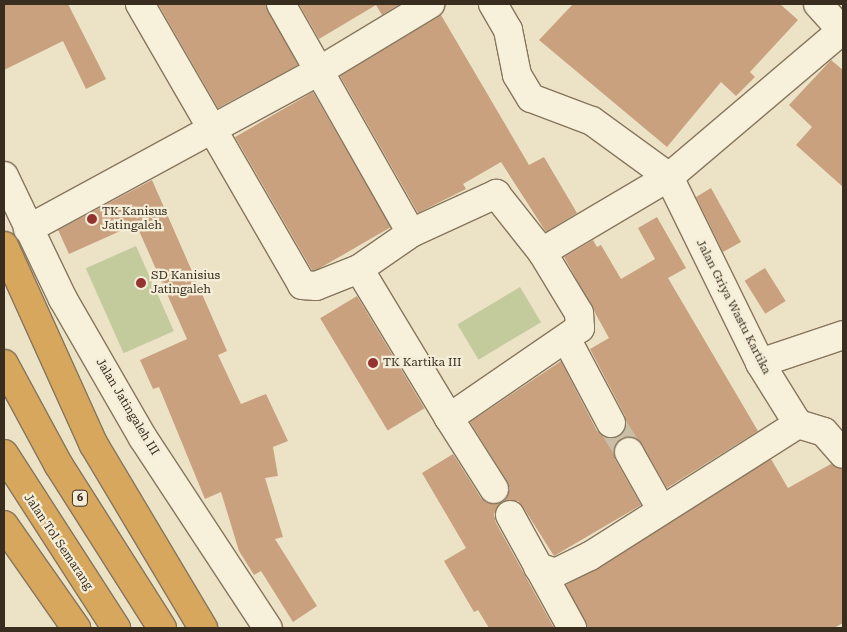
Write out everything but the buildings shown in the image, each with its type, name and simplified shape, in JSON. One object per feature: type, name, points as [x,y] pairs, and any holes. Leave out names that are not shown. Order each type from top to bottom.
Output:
[{"type":"highway","points":[[4,246],[94,445],[203,628]]},
{"type":"highway","name":"6","points":[[4,364],[58,464],[162,628]]},
{"type":"highway","name":"Jalan Tol Semarang","points":[[4,454],[116,628]]},
{"type":"highway","points":[[4,526],[76,628]]},
{"type":"street","points":[[140,4],[214,128],[302,285],[316,286],[359,269],[411,233],[496,194],[542,252],[579,313],[580,328],[567,340],[449,418]]},
{"type":"street","points":[[281,4],[411,233]]},
{"type":"street","points":[[28,229],[319,71],[430,4]]},
{"type":"street","name":"Jalan Griya Wastu Kartika","points":[[492,4],[508,30],[517,75],[530,98],[592,121],[669,177],[760,363],[798,424]]},
{"type":"street","points":[[542,252],[669,177],[842,32],[818,4]]},
{"type":"street","name":"Jalan Jatingaleh III","points":[[4,176],[28,229],[143,438],[268,628]]},
{"type":"street","points":[[359,269],[494,489]]},
{"type":"street","points":[[760,363],[843,335]]},
{"type":"street","points":[[567,340],[611,423]]},
{"type":"street","points":[[538,567],[561,572],[798,424],[824,432],[843,454]]},
{"type":"street","points":[[629,452],[662,509]]},
{"type":"street","points":[[510,514],[572,628]]},
{"type":"green space","points":[[136,246],[174,331],[124,353],[86,268]]},
{"type":"green space","points":[[520,287],[541,322],[479,360],[457,325]]},
{"type":"tunnel","points":[[611,423],[629,452]]},
{"type":"place","name":"TK Kanisus Jatingaleh","points":[[92,219]]},
{"type":"place","name":"SD Kanisius Jatingaleh","points":[[141,283]]},
{"type":"place","name":"TK Kartika III","points":[[373,363]]}]
